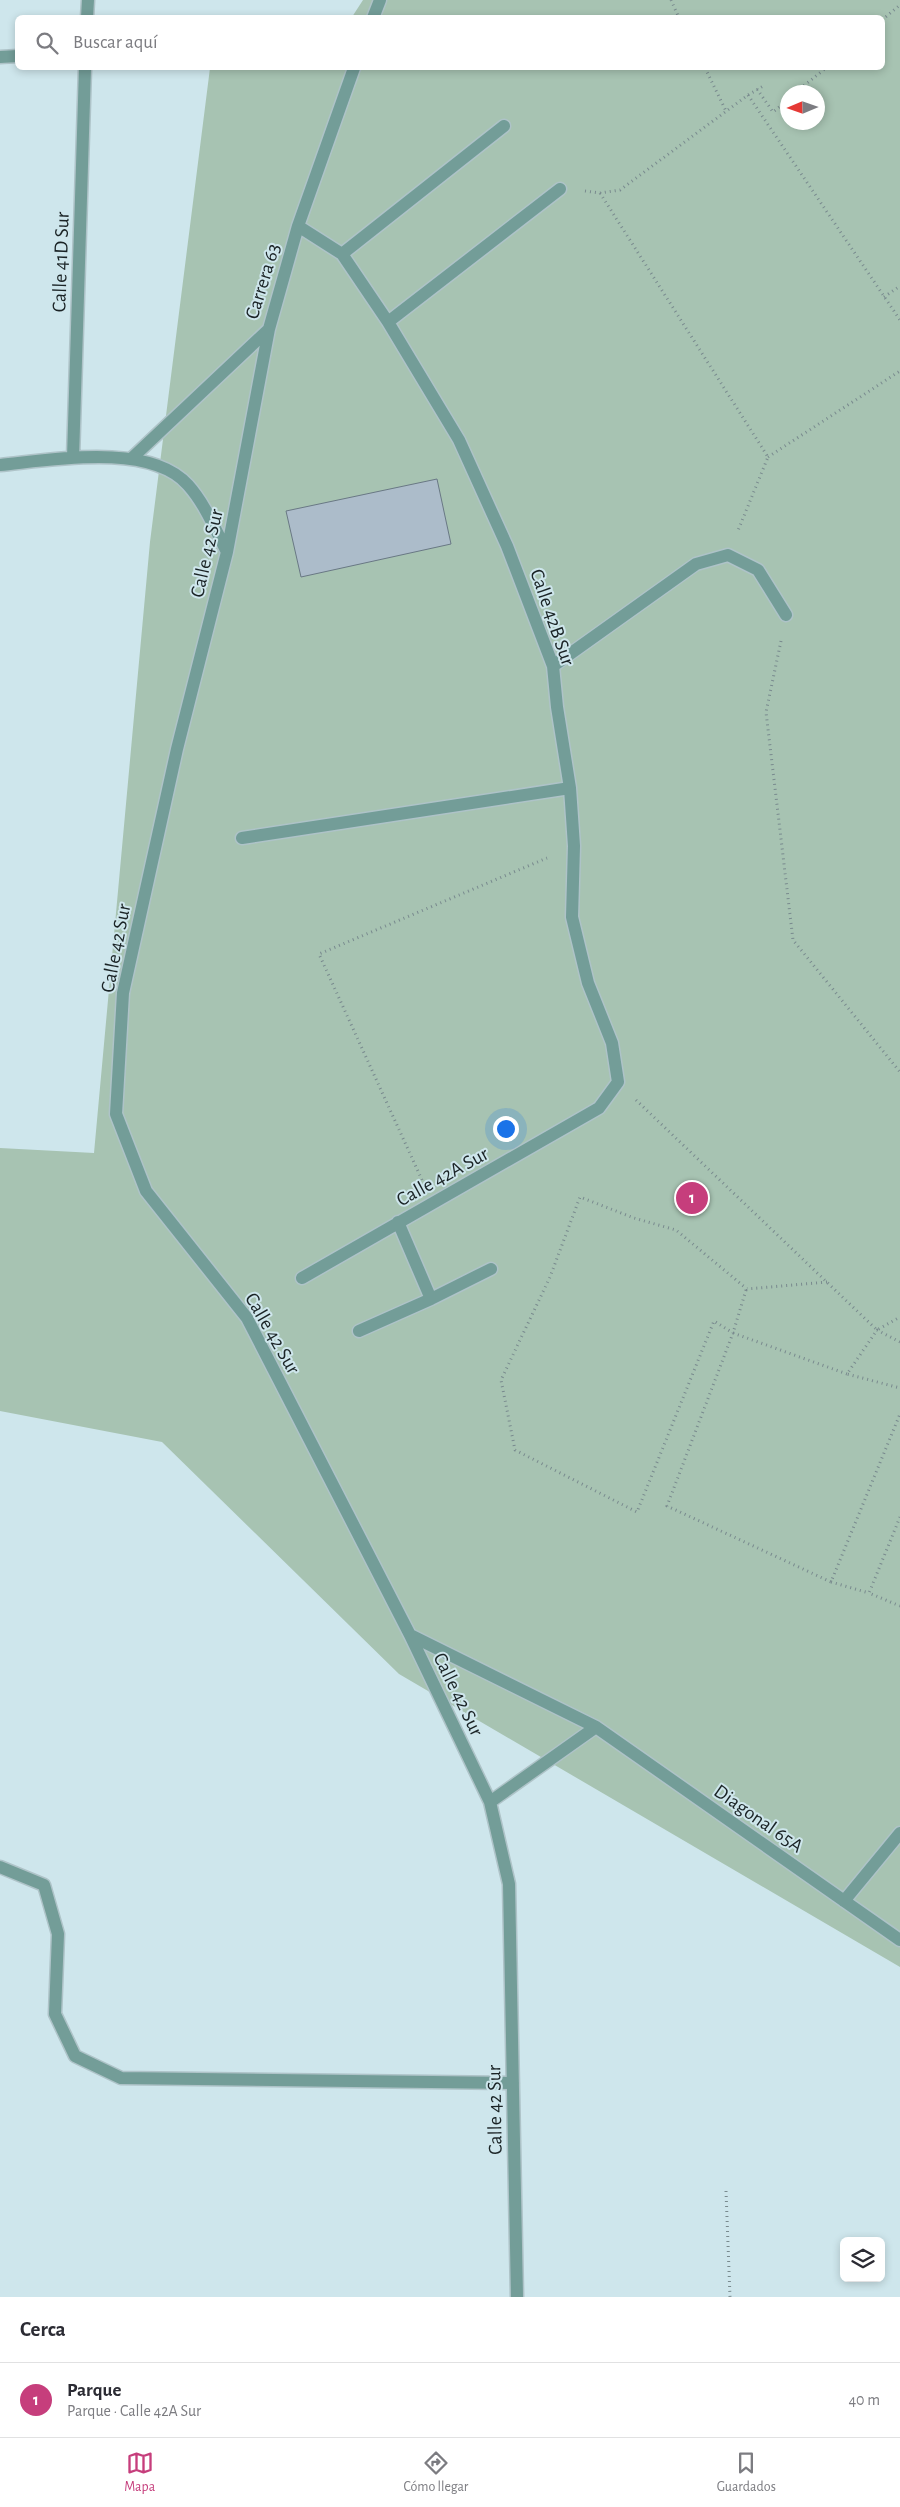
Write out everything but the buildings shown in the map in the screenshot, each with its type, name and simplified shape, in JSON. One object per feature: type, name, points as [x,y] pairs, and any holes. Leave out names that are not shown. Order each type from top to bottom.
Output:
[{"type":"street","points":[[87,15],[88,0]]},
{"type":"street","points":[[374,15],[380,0]]},
{"type":"street","points":[[0,56],[15,56]]},
{"type":"street","name":"Calle 41D Sur","points":[[72,458],[85,70]]},
{"type":"street","name":"Carrera 63","points":[[132,458],[269,329],[298,226],[353,70]]},
{"type":"street","points":[[342,254],[504,126]]},
{"type":"street","points":[[388,322],[560,189]]},
{"type":"street","name":"Calle 42B Sur","points":[[298,226],[342,254],[388,322],[459,440],[507,546],[553,666],[557,707],[570,788],[574,846],[572,917],[588,982],[612,1043],[618,1082]]},
{"type":"street","name":"Calle 42 Sur","points":[[269,329],[227,552],[177,749],[123,993],[116,1114],[146,1191],[248,1318],[410,1635],[490,1802],[509,1884],[517,2297]]},
{"type":"street","points":[[0,465],[72,458],[132,458],[162,467],[188,484],[208,514],[227,552]]},
{"type":"street","points":[[553,666],[696,564],[728,555],[758,570],[786,615]]},
{"type":"street","points":[[242,838],[570,788]]},
{"type":"street","name":"Calle 42A Sur","points":[[302,1278],[599,1108],[618,1082]]},
{"type":"street","points":[[398,1222],[431,1299]]},
{"type":"street","points":[[359,1331],[431,1299],[491,1269]]},
{"type":"street","name":"Diagonal 65A","points":[[410,1635],[596,1727],[900,1940]]},
{"type":"street","points":[[490,1802],[596,1727]]},
{"type":"street","points":[[844,1901],[900,1833]]},
{"type":"street","points":[[0,1867],[44,1885],[58,1934],[55,2014],[75,2056],[121,2078],[513,2083]]},
{"type":"path","points":[[670,0],[678,15]]},
{"type":"path","points":[[885,18],[900,5]]},
{"type":"path","points":[[705,70],[726,111]]},
{"type":"path","points":[[805,85],[824,70]]},
{"type":"path","points":[[560,189],[600,193],[620,190],[748,95],[765,85]]},
{"type":"path","points":[[757,89],[773,112],[780,106]]},
{"type":"path","points":[[748,95],[900,320]]},
{"type":"path","points":[[600,193],[768,457]]},
{"type":"path","points":[[884,296],[900,286]]},
{"type":"path","points":[[728,555],[768,457],[900,371]]},
{"type":"path","points":[[786,615],[766,712],[794,940],[900,1072]]},
{"type":"path","points":[[433,1203],[319,954],[574,846]]},
{"type":"path","points":[[618,1082],[876,1330],[900,1342]]},
{"type":"path","points":[[827,1282],[746,1290],[676,1230],[634,1218],[580,1197],[550,1277],[501,1380],[515,1450],[637,1512],[714,1321],[733,1333],[847,1374],[900,1388]]},
{"type":"path","points":[[746,1290],[733,1333],[667,1506],[831,1582],[870,1593],[900,1606]]},
{"type":"path","points":[[847,1374],[876,1330],[900,1317]]},
{"type":"path","points":[[831,1582],[900,1414]]},
{"type":"path","points":[[870,1593],[900,1517]]},
{"type":"path","points":[[726,2191],[730,2297]]},
{"type":"green space","points":[[363,0],[900,0],[900,1967],[399,1674],[162,1442],[0,1411],[0,1148],[94,1153],[150,542],[210,70],[885,70],[885,15],[353,15]]},
{"type":"place","name":"Parque","points":[[692,1198]]}]
